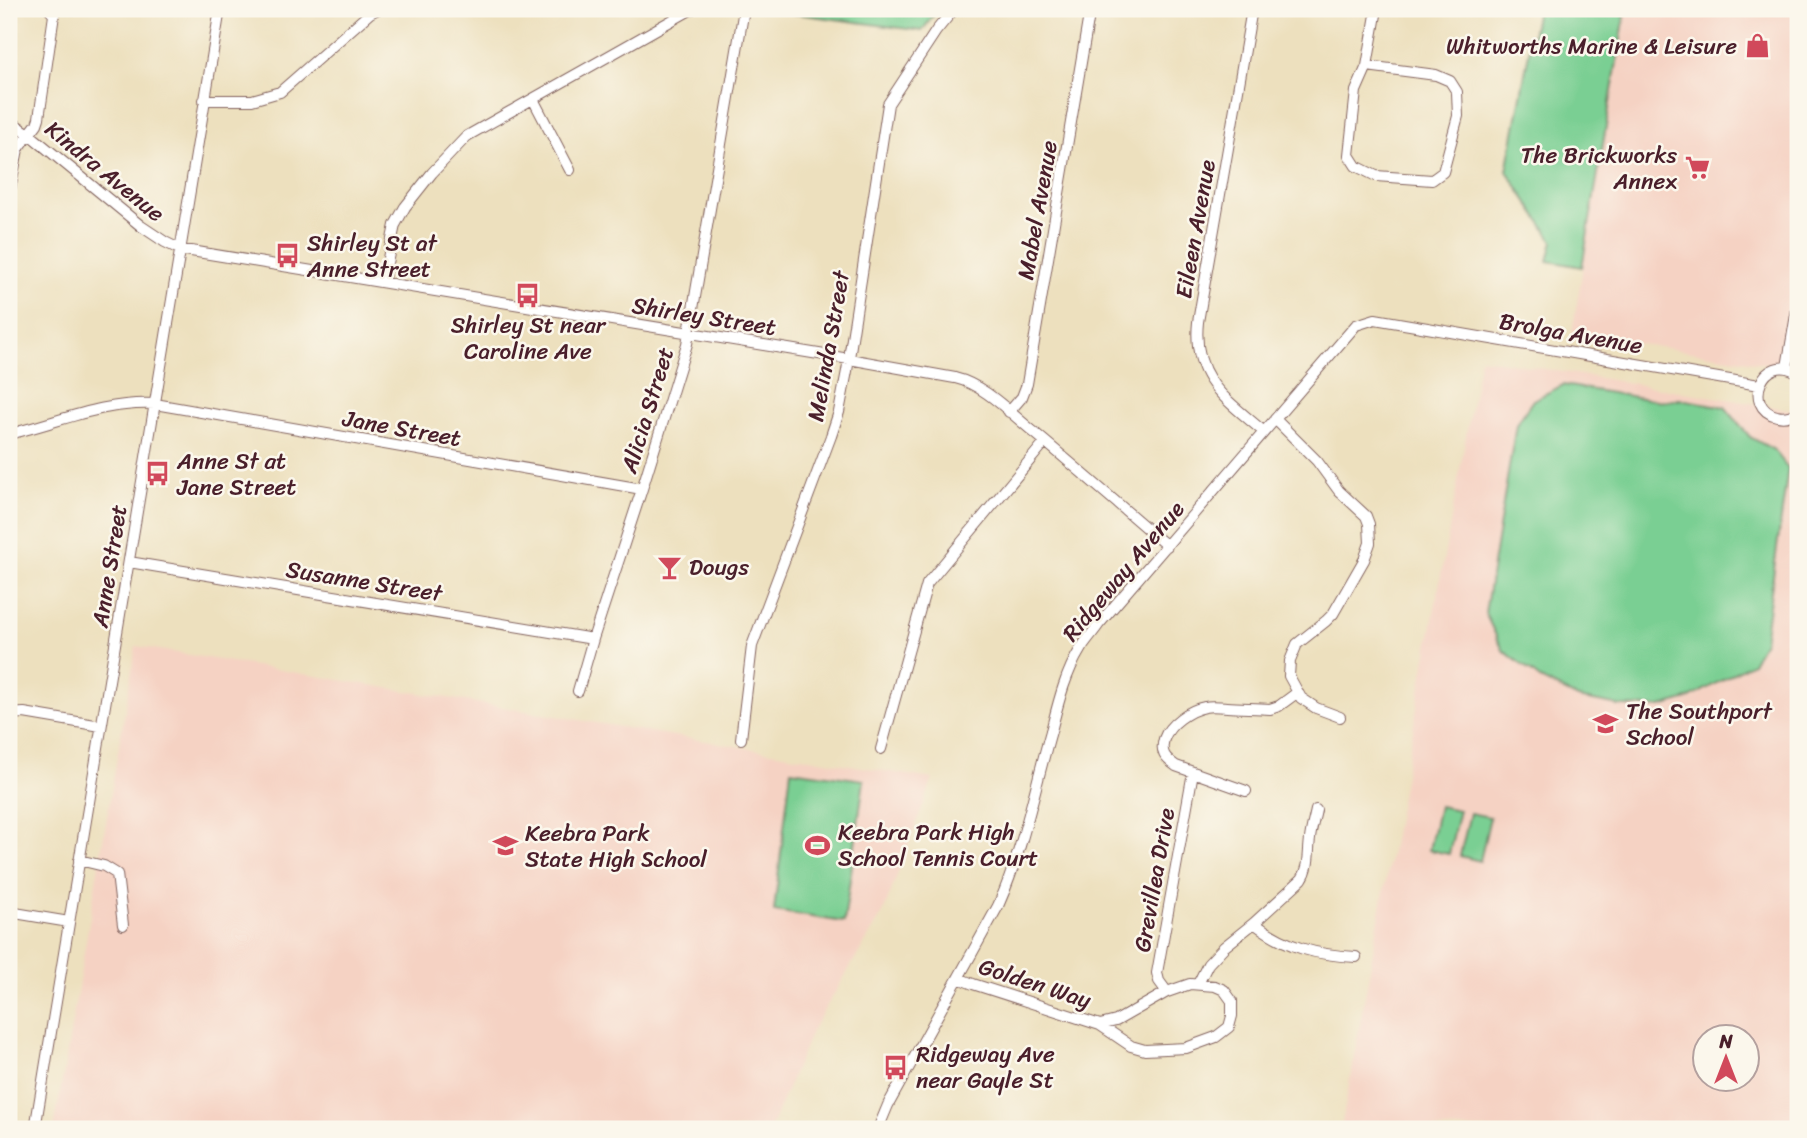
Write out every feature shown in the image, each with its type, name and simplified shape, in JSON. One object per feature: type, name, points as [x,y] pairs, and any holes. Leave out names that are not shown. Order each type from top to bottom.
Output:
[{"type":"street","points":[[9,194],[15,156],[39,118],[54,15],[49,9]]},
{"type":"street","name":"Anne Street","points":[[35,1129],[220,9]]},
{"type":"street","points":[[204,100],[252,100],[280,92],[370,13],[378,9]]},
{"type":"street","points":[[383,282],[395,225],[405,207],[467,136],[692,9]]},
{"type":"street","name":"Alicia Street","points":[[578,691],[683,360],[744,9]]},
{"type":"street","name":"Melinda Street","points":[[741,739],[752,646],[839,412],[888,104],[936,31],[954,9]]},
{"type":"street","name":"Mabel Avenue","points":[[1009,412],[1022,397],[1027,384],[1090,9]]},
{"type":"street","name":"Eileen Avenue","points":[[1252,9],[1197,334],[1200,360],[1210,382],[1264,432]]},
{"type":"street","points":[[1367,66],[1436,75],[1450,81],[1457,92],[1458,116],[1443,172],[1432,180],[1376,177],[1356,166],[1349,155],[1356,91],[1367,66],[1377,9]]},
{"type":"street","points":[[533,99],[570,170]]},
{"type":"street","name":"Kindra Avenue","points":[[9,120],[141,226],[165,243],[179,248]]},
{"type":"street","name":"Shirley Street","points":[[179,248],[963,380],[977,386],[1009,412],[1167,546]]},
{"type":"street","points":[[1787,368],[1798,303]]},
{"type":"street","name":"Ridgeway Avenue","points":[[878,1129],[888,1105],[998,906],[1012,875],[1067,676],[1080,650],[1099,624],[1356,325],[1375,319]]},
{"type":"street","name":"Brolga Avenue","points":[[1375,319],[1759,385]]},
{"type":"street","points":[[1798,373],[1787,368],[1772,370],[1759,385],[1759,400],[1767,412],[1780,417],[1798,412]]},
{"type":"street","name":"Jane Street","points":[[9,434],[99,409],[141,403],[155,404],[642,489]]},
{"type":"street","points":[[1275,419],[1317,461],[1339,491],[1366,516],[1369,524],[1370,543],[1364,560],[1333,614],[1297,644],[1290,662],[1289,676],[1301,698],[1316,708],[1340,717]]},
{"type":"street","points":[[881,749],[927,584],[1045,442]]},
{"type":"street","name":"Susanne Street","points":[[129,562],[593,639]]},
{"type":"street","points":[[1246,791],[1176,766],[1164,756],[1166,733],[1179,720],[1206,706],[1270,709],[1279,706],[1298,692]]},
{"type":"street","points":[[9,713],[101,726]]},
{"type":"street","name":"Grevillea Drive","points":[[1167,992],[1157,973],[1193,772]]},
{"type":"street","points":[[1198,984],[1208,964],[1224,947],[1306,874],[1316,810]]},
{"type":"street","points":[[79,860],[104,866],[117,874],[123,925]]},
{"type":"street","points":[[9,912],[69,922]]},
{"type":"street","points":[[1254,923],[1270,935],[1297,948],[1356,957]]},
{"type":"street","name":"Golden Way","points":[[958,978],[1100,1025],[1131,1046],[1145,1050],[1186,1048],[1216,1037],[1229,1027],[1232,1001],[1224,990],[1215,985],[1191,984],[1167,992],[1116,1021],[1100,1025]]},
{"type":"shaded area","points":[[1626,9],[1798,9],[1798,369],[1572,333]]},
{"type":"shaded area","name":"The Southport School","points":[[1480,358],[1798,411],[1798,1129],[1341,1129]]},
{"type":"shaded area","name":"Keebra Park State High School","points":[[136,646],[933,779],[883,913],[811,1032],[770,1129],[54,1129]]},
{"type":"green space","points":[[761,9],[938,9],[922,31]]},
{"type":"green space","points":[[1537,9],[1626,9],[1582,267],[1548,261],[1553,241],[1507,171]]},
{"type":"green space","points":[[1563,385],[1660,401],[1680,399],[1725,407],[1750,437],[1774,450],[1788,468],[1764,642],[1752,663],[1688,699],[1661,707],[1619,706],[1578,698],[1540,679],[1503,650],[1485,613],[1516,425],[1533,400]]},
{"type":"green space","name":"Keebra Park High School Tennis Court","points":[[791,770],[864,780],[844,922],[774,911]]},
{"type":"green space","points":[[1439,806],[1459,810],[1449,854],[1429,850]]},
{"type":"green space","points":[[1470,813],[1490,817],[1480,861],[1460,856]]},
{"type":"place","name":"Whitworths Marine & Leisure","points":[[1757,46]]},
{"type":"place","name":"The Brickworks Annex","points":[[1697,168]]},
{"type":"place","name":"Shirley St at Anne Street","points":[[287,256]]},
{"type":"place","name":"Shirley St near Caroline Ave","points":[[528,295]]},
{"type":"place","name":"Anne St at Jane Street","points":[[157,474]]},
{"type":"place","name":"Dougs","points":[[669,567]]},
{"type":"place","name":"The Southport School","points":[[1606,724]]},
{"type":"place","name":"Keebra Park High School Tennis Court","points":[[818,845]]},
{"type":"place","name":"Keebra Park State High School","points":[[505,846]]},
{"type":"place","name":"Ridgeway Ave near Gayle St","points":[[896,1067]]}]
